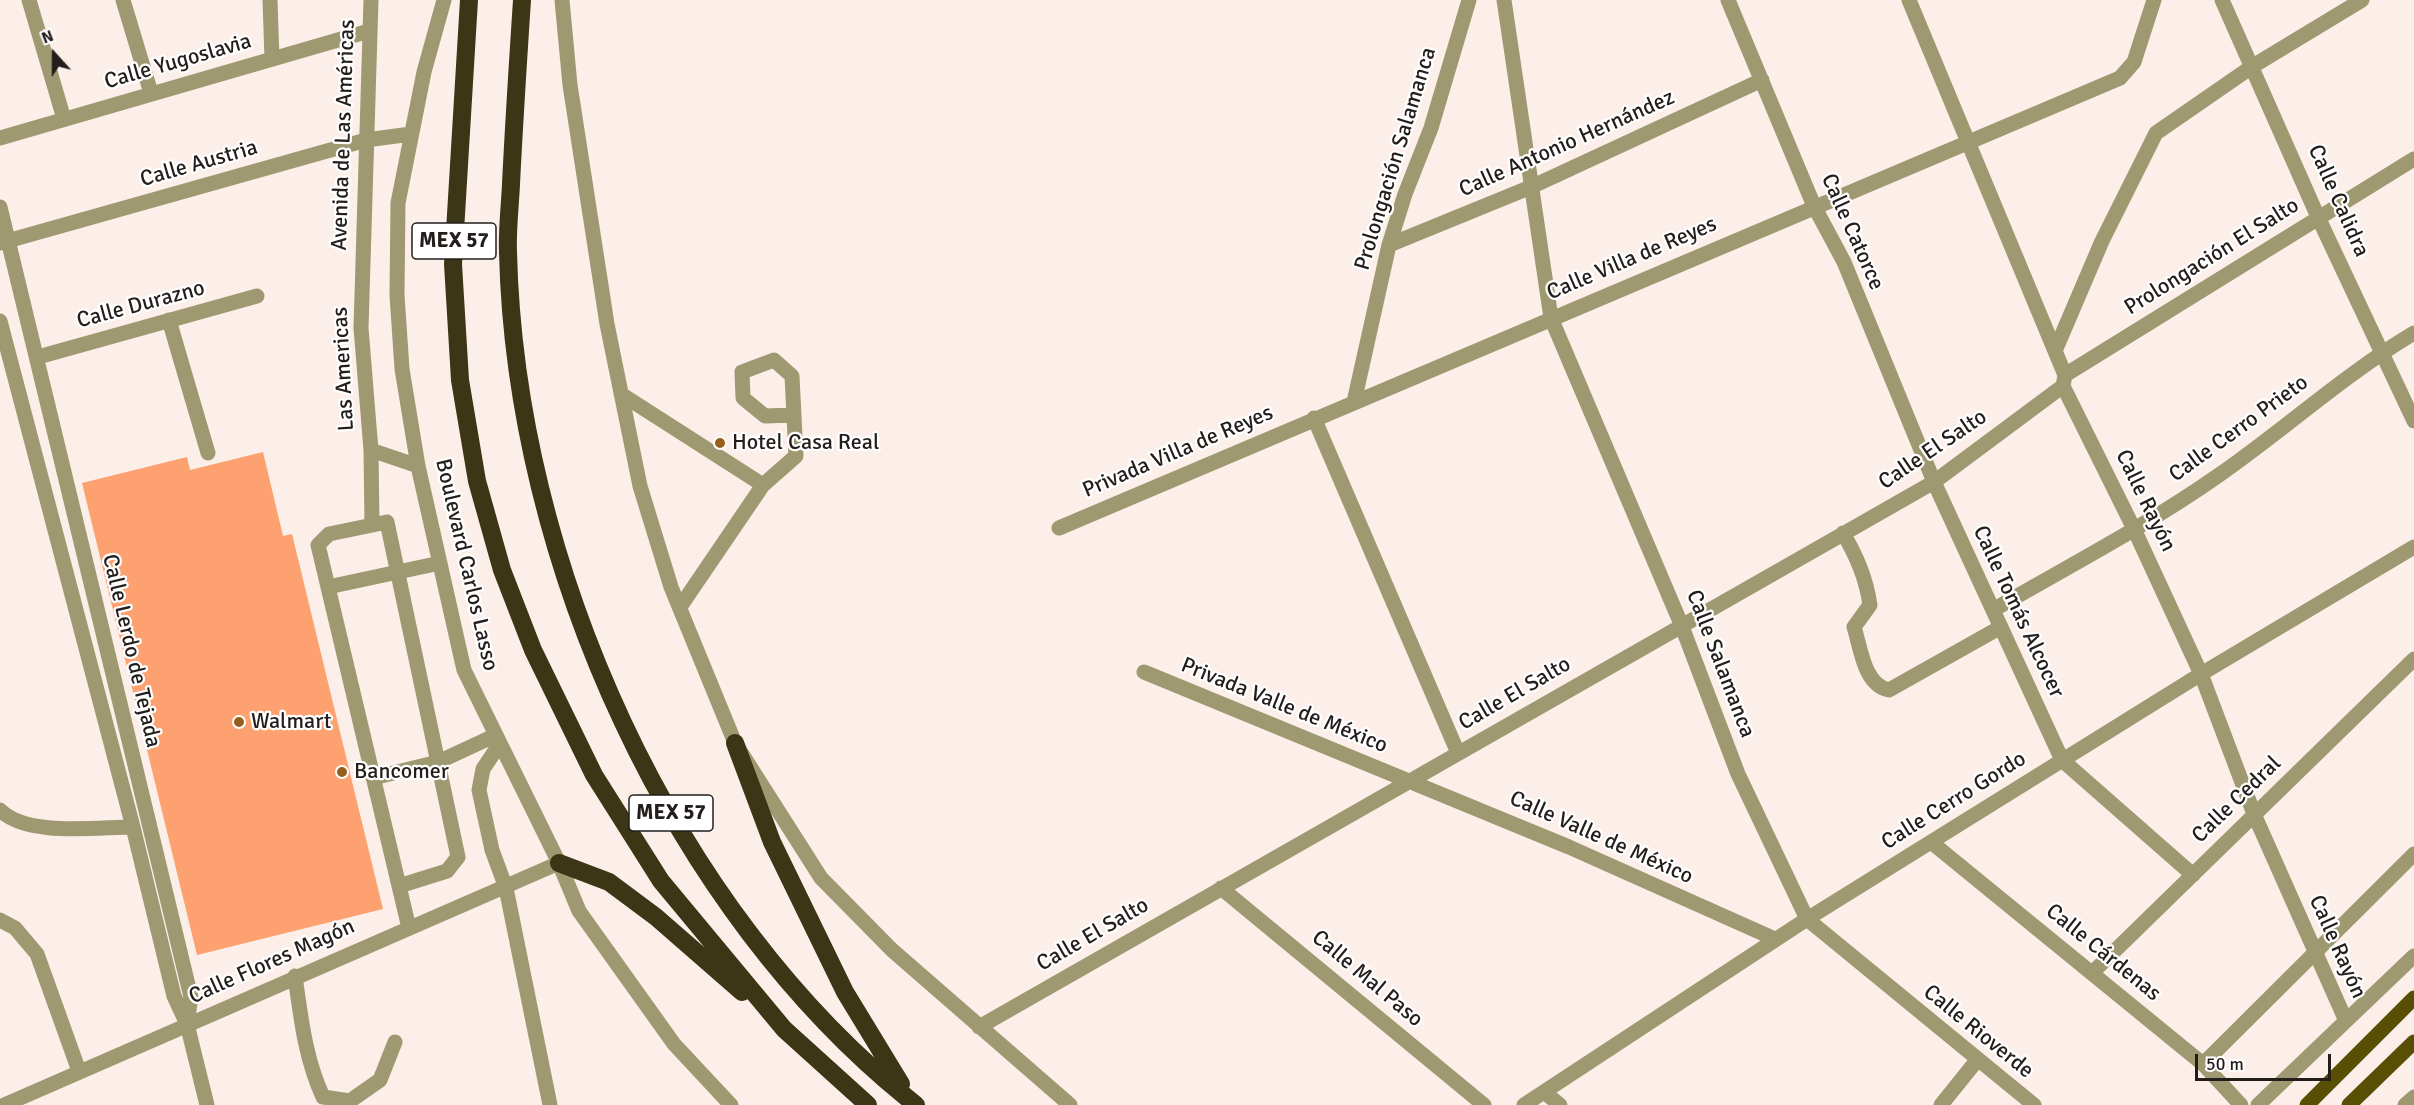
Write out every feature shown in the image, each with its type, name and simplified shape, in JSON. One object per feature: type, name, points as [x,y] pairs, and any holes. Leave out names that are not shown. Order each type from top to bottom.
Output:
[{"type":"highway","name":"MEX 57","points":[[469,0],[453,276],[461,391],[477,481],[502,570],[533,650],[594,775],[661,881],[784,1029],[868,1105]]},
{"type":"highway","name":"MEX 57","points":[[522,0],[508,252],[517,372],[533,458],[576,608],[637,754],[700,865],[751,935],[827,1024],[913,1103]]},
{"type":"highway","points":[[735,743],[772,842],[835,973],[913,1103]]},
{"type":"highway","points":[[559,863],[609,882],[656,917],[784,1029]]},
{"type":"main road","points":[[2307,1105],[2414,998]]},
{"type":"main road","points":[[2349,1105],[2414,1042]]},
{"type":"street","points":[[29,0],[64,119]]},
{"type":"street","points":[[123,0],[151,93]]},
{"type":"street","points":[[270,0],[272,59]]},
{"type":"street","name":"Avenida de Las Américas","points":[[363,271],[371,0]]},
{"type":"street","name":"Boulevard Carlos Lasso","points":[[444,0],[411,135],[398,202],[397,295],[402,369],[418,466],[464,670],[559,863],[579,911],[674,1044],[730,1105]]},
{"type":"street","points":[[562,0],[570,85],[607,324],[640,486],[680,608],[735,743],[821,878],[892,950],[1070,1105]]},
{"type":"street","name":"Prolongación Salamanca","points":[[1354,402],[1389,245],[1404,194],[1431,128],[1469,0]]},
{"type":"street","name":"Calle Salamanca","points":[[1504,0],[1551,318],[1681,624],[1738,774],[1807,919],[1895,993]]},
{"type":"street","name":"Calle Catorce","points":[[1728,0],[1814,206],[1844,262],[1934,482]]},
{"type":"street","name":"Calle Rayón","points":[[1909,0],[2055,351],[2064,380],[2201,674],[2254,814],[2346,1021]]},
{"type":"street","name":"Calle Villa de Reyes","points":[[1314,418],[1967,140],[2120,78],[2134,62],[2154,0]]},
{"type":"street","name":"Calle Calidra","points":[[2222,0],[2318,217],[2384,351],[2414,421]]},
{"type":"street","points":[[2055,351],[2102,241],[2156,133],[2253,66],[2362,0]]},
{"type":"street","name":"Calle Yugoslavia","points":[[0,138],[369,31]]},
{"type":"street","name":"Calle Antonio Hernández","points":[[1389,245],[1531,187],[1762,80]]},
{"type":"street","name":"Calle Austria","points":[[5,242],[366,140],[411,135]]},
{"type":"street","name":"Prolongación El Salto","points":[[2064,380],[2318,217],[2414,159]]},
{"type":"street","name":"Calle Lerdo de Tejada","points":[[0,207],[5,242],[38,357],[191,997],[187,1024]]},
{"type":"street","name":"Las Americas","points":[[363,271],[362,328],[371,450],[418,466]]},
{"type":"street","name":"Calle Durazno","points":[[38,357],[257,296]]},
{"type":"street","points":[[169,320],[208,453]]},
{"type":"street","name":"Calle Lerdo de Tejada","points":[[0,321],[133,827],[174,996],[187,1024],[207,1105]]},
{"type":"street","name":"Calle Cerro Prieto","points":[[1993,610],[2134,529],[2219,475],[2384,351],[2414,333]]},
{"type":"street","name":"Calle El Salto","points":[[979,1027],[1681,624],[1934,482],[2064,380]]},
{"type":"street","points":[[621,394],[763,485]]},
{"type":"street","points":[[680,608],[763,485],[796,456],[794,415]]},
{"type":"street","points":[[1314,418],[1458,753]]},
{"type":"street","name":"Privada Villa de Reyes","points":[[1059,528],[1314,418]]},
{"type":"street","points":[[371,450],[372,525]]},
{"type":"street","name":"Calle Tomás Alcocer","points":[[1934,482],[2062,760]]},
{"type":"street","points":[[399,886],[447,871],[458,857],[387,522],[329,534],[318,545],[373,778],[409,928]]},
{"type":"street","points":[[1843,533],[1857,557],[1866,582],[1869,605],[1854,627],[1871,682],[1880,688],[1889,690],[2001,627]]},
{"type":"street","name":"Calle Cerro Gordo","points":[[1524,1105],[1807,919],[2201,674],[2414,547]]},
{"type":"street","points":[[328,587],[440,564]]},
{"type":"street","name":"Calle Cedral","points":[[2092,973],[2414,659]]},
{"type":"street","name":"Privada Valle de México","points":[[1144,672],[1408,780]]},
{"type":"street","points":[[373,778],[438,762],[497,741]]},
{"type":"street","points":[[497,741],[483,769],[479,790],[492,850],[506,888],[550,1105]]},
{"type":"street","points":[[2062,760],[2193,875]]},
{"type":"street","name":"Calle Valle de México","points":[[1408,780],[1569,847],[1776,939]]},
{"type":"street","points":[[0,810],[8,818],[35,827],[133,827]]},
{"type":"street","name":"Calle Cárdenas","points":[[1931,842],[2203,1064],[2241,1105]]},
{"type":"street","points":[[2203,1064],[2414,854]]},
{"type":"street","name":"Calle Flores Magón","points":[[4,1105],[295,976],[506,888],[559,863]]},
{"type":"street","name":"Calle Mal Paso","points":[[1221,888],[1484,1105]]},
{"type":"street","points":[[0,920],[15,928],[37,954],[79,1071]]},
{"type":"street","points":[[2258,1105],[2414,956]]},
{"type":"street","points":[[295,976],[303,1036],[311,1072],[323,1097],[350,1101],[380,1080],[394,1042]]},
{"type":"street","name":"Calle Rioverde","points":[[1895,993],[2034,1105]]},
{"type":"street","points":[[1941,1105],[1978,1059]]},
{"type":"street","points":[[1544,1092],[1560,1105]]},
{"type":"street","points":[[2406,1105],[2414,1097]]},
{"type":"building","name":"Walmart","points":[[263,452],[283,536],[292,534],[383,909],[197,955],[82,483],[187,457],[190,470]]},
{"type":"place","name":"Hotel Casa Real","points":[[720,443]]},
{"type":"place","name":"Walmart","points":[[239,722]]},
{"type":"place","name":"Bancomer","points":[[342,772]]}]
